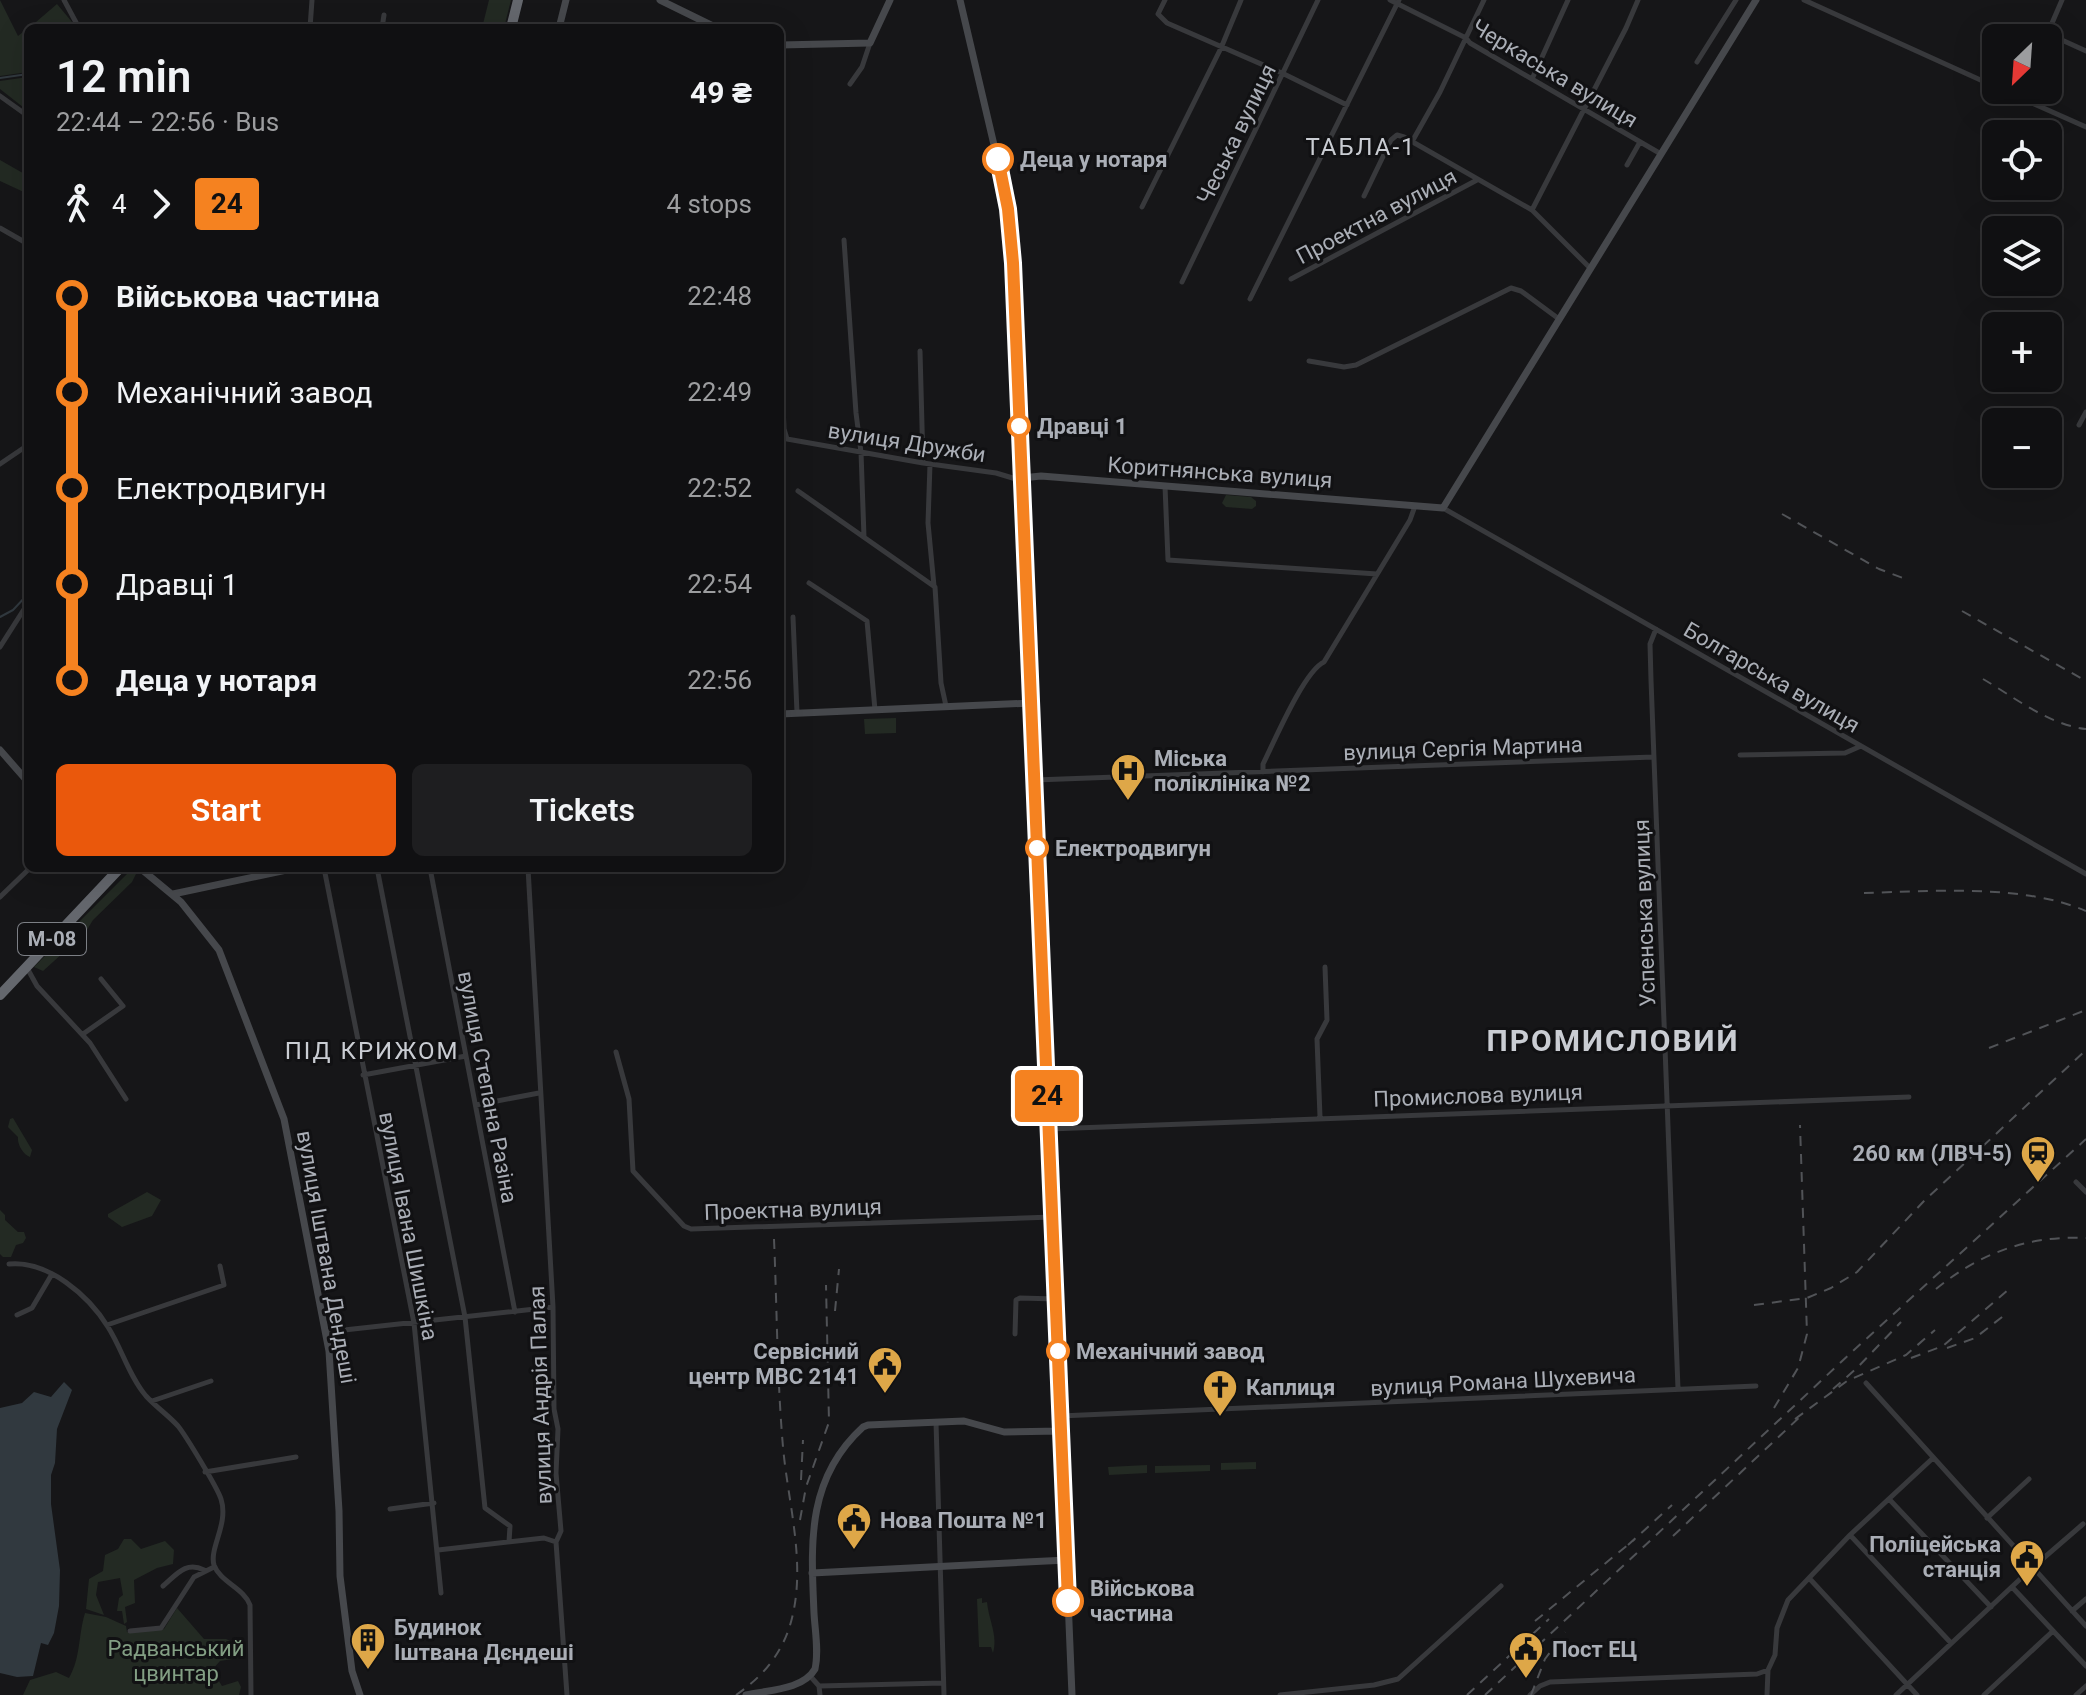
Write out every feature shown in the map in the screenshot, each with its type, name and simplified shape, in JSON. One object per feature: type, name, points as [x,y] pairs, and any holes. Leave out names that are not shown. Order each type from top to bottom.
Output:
[{"type":"highway","points":[[512,24],[518,0]]},
{"type":"highway","name":"М-08","points":[[0,995],[116,872]]},
{"type":"street","points":[[64,0],[77,24]]},
{"type":"street","points":[[310,24],[312,0]]},
{"type":"street","points":[[560,24],[566,0]]},
{"type":"street","points":[[660,0],[709,24]]},
{"type":"street","points":[[850,84],[862,67],[890,0]]},
{"type":"street","points":[[960,0],[1008,209],[1032,703],[1072,1695]]},
{"type":"street","points":[[1165,0],[1158,14],[1167,23],[1347,105]]},
{"type":"street","points":[[1142,207],[1221,48],[1241,0]]},
{"type":"street","name":"Чеська вулиця","points":[[1182,282],[1318,0]]},
{"type":"street","name":"Черкаська вулиця","points":[[1390,0],[1466,38],[1661,154]]},
{"type":"street","points":[[1413,140],[1484,0]]},
{"type":"street","points":[[1532,79],[1568,0]]},
{"type":"street","points":[[1532,210],[1638,0]]},
{"type":"street","points":[[1697,62],[1736,0]]},
{"type":"street","points":[[1443,508],[1756,0]]},
{"type":"street","points":[[1804,0],[1982,81]]},
{"type":"street","points":[[2052,24],[2062,0]]},
{"type":"street","points":[[1250,299],[1398,2]]},
{"type":"street","points":[[383,24],[384,15]]},
{"type":"street","points":[[2062,40],[2086,51]]},
{"type":"street","points":[[784,45],[870,43]]},
{"type":"street","points":[[0,96],[24,113]]},
{"type":"street","points":[[2040,104],[2086,127]]},
{"type":"street","points":[[1364,196],[1391,140],[1397,135],[1413,140],[1532,210],[1590,268]]},
{"type":"street","points":[[1627,165],[1640,142]]},
{"type":"street","name":"Проектна вулиця","points":[[1291,279],[1477,180]]},
{"type":"street","points":[[0,228],[24,242]]},
{"type":"street","points":[[844,240],[861,452],[864,537]]},
{"type":"street","points":[[1309,361],[1344,367],[1356,365],[1511,288],[1521,291],[1559,319]]},
{"type":"street","points":[[920,351],[928,523],[941,683],[946,707]]},
{"type":"street","points":[[2079,425],[2086,412]]},
{"type":"street","name":"вулиця Дружби","points":[[784,429],[787,439],[1022,478]]},
{"type":"street","points":[[0,464],[24,448]]},
{"type":"street","name":"Коритнянська вулиця","points":[[1022,478],[1036,476],[1443,508]]},
{"type":"street","points":[[1165,486],[1168,560],[1378,574]]},
{"type":"street","points":[[798,491],[935,587]]},
{"type":"street","points":[[1263,772],[1263,764],[1294,701],[1316,666],[1324,662],[1410,520],[1415,506]]},
{"type":"street","name":"Болгарська вулиця","points":[[1443,508],[2086,874]]},
{"type":"street","points":[[809,583],[867,621],[875,710]]},
{"type":"street","points":[[0,647],[24,609]]},
{"type":"street","points":[[793,617],[797,713]]},
{"type":"street","name":"Успенська вулиця","points":[[1656,629],[1650,644],[1678,1389]]},
{"type":"street","points":[[784,714],[1032,703]]},
{"type":"street","points":[[1740,755],[1845,753],[1862,746]]},
{"type":"street","points":[[0,750],[24,777]]},
{"type":"street","name":"вулиця Сергія Мартина","points":[[1035,780],[1654,757]]},
{"type":"street","points":[[0,897],[26,872]]},
{"type":"street","name":"вулиця Іштвана Дендеші","points":[[145,872],[173,894],[212,938],[222,956],[275,1091],[293,1154],[326,1332],[334,1404],[340,1576],[352,1671],[360,1695]]},
{"type":"street","points":[[173,894],[277,872]]},
{"type":"street","name":"вулиця Івана Шишкіна","points":[[325,872],[414,1323],[441,1593]]},
{"type":"street","points":[[378,872],[465,1317],[485,1508],[510,1526],[509,1542]]},
{"type":"street","name":"вулиця Степана Разіна","points":[[431,872],[515,1312]]},
{"type":"street","name":"вулиця Андрія Палая","points":[[528,872],[553,1307],[554,1409],[558,1429],[556,1473],[561,1531],[556,1542],[567,1695]]},
{"type":"street","points":[[26,966],[37,986],[83,1034],[126,1099]]},
{"type":"street","points":[[1320,1117],[1317,1039],[1327,1020],[1325,967]]},
{"type":"street","points":[[83,1034],[123,1006],[101,979]]},
{"type":"street","name":"Проектна вулиця","points":[[616,1052],[629,1099],[633,1171],[684,1226],[691,1229],[1053,1217]]},
{"type":"street","points":[[363,1075],[466,1056]]},
{"type":"street","points":[[476,1105],[539,1093]]},
{"type":"street","name":"Промислова вулиця","points":[[1049,1129],[1909,1097]]},
{"type":"street","points":[[2076,1182],[2086,1192]]},
{"type":"street","points":[[9,1264],[30,1266],[52,1274],[79,1293],[107,1325],[133,1376],[152,1401],[179,1427],[221,1499],[223,1511],[214,1567],[243,1593],[250,1605],[251,1695]]},
{"type":"street","points":[[107,1325],[224,1285],[220,1266]]},
{"type":"street","points":[[17,1315],[32,1308],[52,1274]]},
{"type":"street","points":[[1015,1334],[1016,1300],[1056,1299]]},
{"type":"street","points":[[326,1332],[553,1307]]},
{"type":"street","points":[[152,1401],[211,1381]]},
{"type":"street","points":[[1866,1383],[2086,1626]]},
{"type":"street","name":"вулиця Романа Шухевича","points":[[1060,1416],[1756,1386]]},
{"type":"street","points":[[746,1695],[768,1693],[802,1683],[811,1677],[816,1664],[812,1573],[815,1511],[826,1479],[857,1433],[868,1425],[964,1421],[1004,1432],[1061,1431]]},
{"type":"street","points":[[936,1422],[944,1695]]},
{"type":"street","points":[[205,1472],[296,1457]]},
{"type":"street","points":[[1767,1695],[1768,1670],[1775,1655],[1777,1628],[1788,1600],[1850,1535],[1933,1458]]},
{"type":"street","points":[[1987,1518],[2029,1479]]},
{"type":"street","points":[[1889,1499],[1991,1607]]},
{"type":"street","points":[[390,1509],[434,1503]]},
{"type":"street","points":[[1896,1695],[2083,1524]]},
{"type":"street","points":[[1850,1535],[1951,1643]]},
{"type":"street","points":[[438,1550],[544,1538],[556,1542]]},
{"type":"street","points":[[812,1573],[1067,1560]]},
{"type":"street","points":[[163,1586],[185,1567],[191,1565],[204,1570]]},
{"type":"street","points":[[130,1631],[161,1628],[191,1581],[204,1570],[214,1567]]},
{"type":"street","points":[[1809,1578],[1917,1695]]},
{"type":"street","points":[[1280,1695],[1374,1685],[1398,1679],[1501,1586]]},
{"type":"street","points":[[2012,1587],[2086,1666]]},
{"type":"street","points":[[2072,1611],[2086,1599]]},
{"type":"street","points":[[1984,1695],[2053,1631]]},
{"type":"street","points":[[1530,1695],[1550,1682],[1757,1674],[1768,1670]]},
{"type":"street","points":[[811,1677],[819,1686],[820,1695]]},
{"type":"street","points":[[819,1686],[943,1683]]},
{"type":"street","points":[[2076,1695],[2086,1686]]},
{"type":"green space","points":[[0,0],[18,36],[24,31],[24,73],[0,76]]},
{"type":"green space","points":[[489,0],[511,0],[505,24],[483,24]]},
{"type":"green space","points":[[57,4],[74,24],[34,24]]},
{"type":"green space","points":[[24,78],[24,108],[0,89],[0,81]]},
{"type":"green space","points":[[0,160],[24,174],[24,192],[0,181]]},
{"type":"green space","points":[[1226,495],[1251,497],[1256,501],[1256,506],[1252,509],[1226,507],[1222,503]]},
{"type":"green space","points":[[896,718],[896,733],[865,734],[864,719]]},
{"type":"green space","points":[[129,872],[137,872],[132,882],[93,920],[85,933],[43,971],[34,967]]},
{"type":"green space","points":[[13,1118],[32,1150],[30,1157],[23,1152],[18,1137],[8,1127]]},
{"type":"green space","points":[[147,1192],[161,1200],[152,1216],[122,1227],[108,1217],[108,1214]]},
{"type":"green space","points":[[0,1210],[5,1220],[18,1232],[24,1232],[26,1238],[16,1245],[11,1257],[0,1254]]},
{"type":"green space","points":[[1256,1462],[1256,1469],[1221,1470],[1221,1463]]},
{"type":"green space","points":[[1147,1465],[1147,1473],[1109,1475],[1108,1467]]},
{"type":"green space","points":[[1210,1465],[1210,1471],[1155,1473],[1155,1466]]},
{"type":"green space","points":[[124,1539],[131,1539],[141,1549],[165,1541],[174,1550],[173,1564],[134,1580],[135,1603],[125,1607],[127,1622],[124,1624],[122,1611],[117,1611],[119,1598],[123,1595],[120,1578],[98,1582],[96,1595],[104,1615],[86,1609],[89,1579],[103,1571],[105,1555],[118,1549]]},
{"type":"green space","points":[[982,1598],[982,1603],[987,1602],[994,1634],[993,1653],[991,1647],[979,1647],[977,1599]]},
{"type":"green space","name":"Радванський цвинтар","points":[[177,1608],[204,1639],[226,1639],[245,1648],[245,1657],[220,1661],[212,1670],[222,1686],[238,1681],[241,1687],[239,1695],[23,1695],[30,1680],[56,1672],[69,1678],[76,1662],[85,1613],[106,1617],[126,1626],[127,1632],[164,1629]]},
{"type":"shaded area","points":[[64,1382],[72,1390],[57,1429],[55,1463],[51,1475],[51,1504],[60,1570],[59,1606],[54,1633],[48,1645],[41,1643],[33,1676],[17,1677],[0,1673],[0,1408],[22,1403],[34,1392],[51,1397]]},
{"type":"waterway","points":[[0,78],[24,75]]},
{"type":"waterway","points":[[0,617],[13,610],[24,598]]},
{"type":"railway","points":[[1782,514],[1879,569],[1903,578]]},
{"type":"railway","points":[[1962,611],[2086,681]]},
{"type":"railway","points":[[1983,679],[2045,716],[2086,729]]},
{"type":"railway","points":[[1864,893],[2006,893],[2061,902],[2086,911]]},
{"type":"railway","points":[[1989,1048],[2086,1010]]},
{"type":"railway","points":[[1754,1305],[1807,1298],[1857,1272],[1924,1201],[2086,1050]]},
{"type":"railway","points":[[1774,1408],[1798,1368],[1807,1334],[1800,1125]]},
{"type":"railway","points":[[1485,1695],[1854,1350],[2086,1139]]},
{"type":"railway","points":[[1936,1289],[1970,1265],[2006,1249],[2045,1240],[2086,1238]]},
{"type":"railway","points":[[736,1695],[764,1671],[778,1652],[792,1618],[796,1597],[797,1554],[781,1421],[774,1239]]},
{"type":"railway","points":[[835,1311],[839,1269]]},
{"type":"railway","points":[[800,1520],[806,1487],[829,1422],[826,1285]]},
{"type":"railway","points":[[1911,1358],[1943,1346],[2008,1290]]},
{"type":"railway","points":[[1947,1348],[1975,1338],[2006,1314]]},
{"type":"railway","points":[[1833,1389],[1901,1322]]},
{"type":"railway","points":[[1795,1419],[1847,1381],[1906,1355],[1935,1330]]},
{"type":"railway","points":[[1673,1536],[1803,1414]]},
{"type":"railway","points":[[801,1480],[803,1440]]},
{"type":"railway","points":[[1628,1545],[1672,1505]]},
{"type":"railway","points":[[1535,1621],[1635,1539]]},
{"type":"railway","points":[[1467,1695],[1549,1619]]},
{"type":"railway","points":[[1531,1695],[1545,1659],[1565,1632]]},
{"type":"bus line","name":"24","points":[[998,159],[1011,229],[1013,263],[1068,1601]]},
{"type":"place","name":"Деца у нотаря","points":[[998,159]]},
{"type":"place","name":"Дравці 1","points":[[1019,426]]},
{"type":"place","name":"Міська поліклініка №2","points":[[1128,802]]},
{"type":"place","name":"Електродвигун","points":[[1037,848]]},
{"type":"place","name":"260 км (ЛВЧ-5)","points":[[2038,1184]]},
{"type":"place","name":"Механічний завод","points":[[1058,1351]]},
{"type":"place","name":"Сервісний центр МВС 2141","points":[[885,1395]]},
{"type":"place","name":"Каплиця","points":[[1220,1418]]},
{"type":"place","name":"Нова Пошта №1","points":[[854,1551]]},
{"type":"place","name":"Поліцейська станція","points":[[2027,1588]]},
{"type":"place","name":"Військова частина","points":[[1068,1601]]},
{"type":"place","name":"Будинок Іштвана Дєндеші","points":[[368,1671]]},
{"type":"place","name":"Пост ЕЦ","points":[[1526,1680]]},
{"type":"district","name":"ТАБЛА-1","points":[[1361,147]]},
{"type":"district","name":"ПРОМИСЛОВИЙ","points":[[1613,1041]]},
{"type":"district","name":"ПІД КРИЖОМ","points":[[372,1051]]}]
